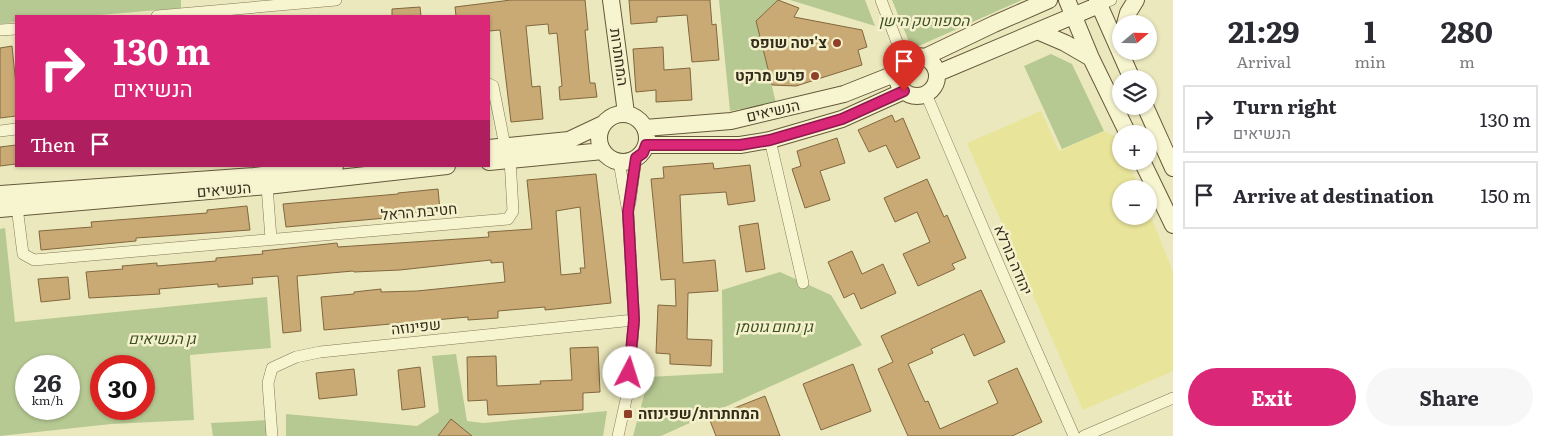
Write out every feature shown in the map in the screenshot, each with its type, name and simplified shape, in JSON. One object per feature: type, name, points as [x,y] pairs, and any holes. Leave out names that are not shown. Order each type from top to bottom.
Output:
[{"type":"street","points":[[168,15],[336,0]]},
{"type":"street","name":"המחתרות","points":[[611,0],[626,113]]},
{"type":"street","points":[[880,0],[897,42],[908,62]]},
{"type":"street","name":"הנשיאים","points":[[645,128],[731,121],[844,94],[1032,4],[1049,0]]},
{"type":"street","points":[[1067,0],[1091,58],[1124,125]]},
{"type":"street","points":[[1127,15],[1136,0]]},
{"type":"street","points":[[938,73],[1074,16],[1102,2],[1112,26]]},
{"type":"street","points":[[0,30],[15,29]]},
{"type":"street","points":[[1037,31],[1065,43],[1091,58]]},
{"type":"street","points":[[908,62],[934,64],[938,73],[935,87],[926,94],[915,96],[904,91],[897,80],[908,62]]},
{"type":"street","points":[[490,84],[493,86],[501,151]]},
{"type":"street","name":"הנשיאים","points":[[641,152],[740,145],[770,140],[842,119],[904,91]]},
{"type":"street","name":"יהודה בורלא","points":[[926,94],[1074,436]]},
{"type":"street","points":[[628,212],[641,152],[648,136],[641,121],[626,113],[610,117],[603,124],[599,132],[599,142],[603,151],[610,158],[619,162],[629,161],[641,152]]},
{"type":"street","points":[[1149,115],[1173,168]]},
{"type":"street","points":[[490,161],[501,151],[568,140],[603,124]]},
{"type":"street","points":[[0,131],[15,129]]},
{"type":"street","points":[[770,140],[803,283]]},
{"type":"street","points":[[501,151],[603,151]]},
{"type":"street","name":"חטיבת הראל","points":[[17,207],[23,254],[34,260],[508,219],[513,211],[501,151]]},
{"type":"street","points":[[618,436],[628,391],[634,320],[628,212],[619,162]]},
{"type":"street","name":"הנשיאים","points":[[0,194],[253,171],[319,167]]},
{"type":"street","name":"הנשיאים","points":[[0,209],[267,186],[438,167]]},
{"type":"street","points":[[1146,170],[1173,225]]},
{"type":"street","points":[[267,186],[270,240]]},
{"type":"street","name":"שפינוזה","points":[[272,436],[268,383],[272,368],[296,357],[320,352],[634,320]]},
{"type":"street","points":[[1084,436],[1173,398]]},
{"type":"green space","points":[[0,0],[181,0],[181,8],[100,15],[15,15],[15,22],[0,24]]},
{"type":"green space","points":[[719,0],[778,0],[756,21],[776,103],[730,111]]},
{"type":"green space","points":[[790,0],[865,0],[875,26]]},
{"type":"green space","name":"הספורטק הישן","points":[[892,0],[1022,0],[912,49]]},
{"type":"green space","points":[[1051,54],[1072,64],[1104,131],[1062,149],[1024,66]]},
{"type":"green space","name":"גן הנשיאים","points":[[5,228],[15,322],[267,297],[271,348],[190,355],[194,420],[111,424],[0,436],[0,229]]},
{"type":"green space","name":"גן נחום גוטמן","points":[[780,272],[831,295],[862,345],[661,436],[633,436],[649,377],[723,373],[722,290]]},
{"type":"green space","points":[[456,354],[467,421],[483,423],[607,411],[603,436],[286,436],[286,414],[417,426],[439,412],[432,356]]},
{"type":"green space","points":[[268,420],[269,436],[213,436],[211,423]]},
{"type":"sand","points":[[1041,111],[1059,151],[1104,131],[1112,135],[1112,170],[1132,170],[1135,180],[1112,180],[1112,225],[1154,225],[1173,272],[1173,371],[1083,410],[967,143]]},
{"type":"building","points":[[511,0],[585,0],[588,30],[585,30],[590,83],[595,83],[597,97],[560,100],[559,87],[562,86],[557,33],[549,34],[548,24],[526,26],[532,87],[540,86],[543,119],[511,122],[500,30],[490,31],[490,15],[456,15],[455,7]]},
{"type":"building","points":[[629,0],[710,0],[712,25],[716,24],[719,60],[692,62],[687,15],[657,17],[657,22],[631,24]]},
{"type":"building","points":[[778,0],[799,8],[794,17],[862,30],[867,47],[858,50],[862,65],[796,86],[772,85],[756,21]]},
{"type":"building","points":[[420,7],[421,15],[392,15],[392,9]]},
{"type":"building","points":[[12,46],[15,75],[15,116],[0,118],[0,48]]},
{"type":"building","points":[[663,47],[664,70],[690,68],[692,100],[656,102],[656,90],[636,92],[633,49]]},
{"type":"building","points":[[892,115],[895,122],[903,118],[920,158],[897,168],[886,145],[869,152],[858,130]]},
{"type":"building","points":[[837,138],[845,163],[820,171],[830,200],[805,208],[792,169],[801,166],[797,151]]},
{"type":"building","points":[[15,145],[15,164],[0,166],[0,147]]},
{"type":"building","points":[[713,163],[714,169],[750,165],[755,201],[728,205],[726,192],[680,195],[683,263],[715,260],[718,291],[688,293],[687,339],[712,340],[711,366],[670,364],[670,354],[656,353],[658,305],[676,306],[675,279],[661,280],[651,179],[664,178],[663,167]]},
{"type":"building","points":[[596,174],[611,303],[545,310],[545,307],[498,311],[498,318],[468,320],[468,317],[324,330],[321,297],[381,289],[381,292],[417,291],[505,282],[503,262],[491,263],[491,260],[400,270],[353,271],[297,276],[301,331],[283,333],[278,276],[252,278],[253,284],[218,287],[218,284],[159,289],[160,294],[89,298],[86,272],[123,269],[122,266],[157,263],[157,266],[216,261],[216,258],[263,254],[262,251],[337,243],[338,247],[489,237],[488,232],[532,229],[527,180]],"holes":[[[580,207],[585,268],[580,268],[581,273],[561,275],[556,211]]]},
{"type":"building","points":[[927,179],[944,217],[947,215],[966,258],[952,264],[955,269],[918,286],[903,254],[930,242],[917,212],[895,222],[884,198]]},
{"type":"building","points":[[438,189],[440,210],[386,215],[386,218],[286,227],[283,204]]},
{"type":"building","points":[[247,206],[250,230],[136,238],[136,241],[41,250],[39,231],[92,227],[91,222],[207,213],[207,210]]},
{"type":"building","points":[[758,223],[765,269],[746,272],[739,226]]},
{"type":"building","points":[[852,251],[862,274],[883,264],[896,293],[861,309],[854,293],[844,298],[828,262]]},
{"type":"building","points":[[68,277],[70,299],[41,302],[38,279]]},
{"type":"building","points":[[981,290],[1005,342],[974,356],[964,334],[931,349],[933,353],[908,364],[925,402],[928,401],[940,429],[998,403],[988,381],[1017,368],[1042,422],[1012,436],[908,436],[878,369],[893,362],[881,336]]},
{"type":"building","points":[[598,347],[600,392],[583,393],[583,410],[488,415],[487,400],[468,401],[467,357],[496,356],[497,386],[541,384],[540,381],[572,380],[570,348]]},
{"type":"building","points":[[853,364],[871,411],[821,430],[803,384]]},
{"type":"building","points":[[420,367],[425,407],[402,410],[398,370]]},
{"type":"building","points":[[354,369],[357,395],[319,399],[316,373]]},
{"type":"building","points":[[765,396],[780,436],[716,436],[709,418]]},
{"type":"building","points":[[451,419],[472,436],[438,436]]},
{"type":"place","name":"צ'יטה שופס","points":[[837,43]]},
{"type":"place","name":"פרש מרקט","points":[[815,76]]},
{"type":"place","name":"המחתרות/שפינוזה","points":[[628,414]]},
{"type":"route","points":[[629,373],[634,320],[628,212],[636,158],[643,153],[646,145],[740,145],[770,140],[842,119],[904,91]]}]
